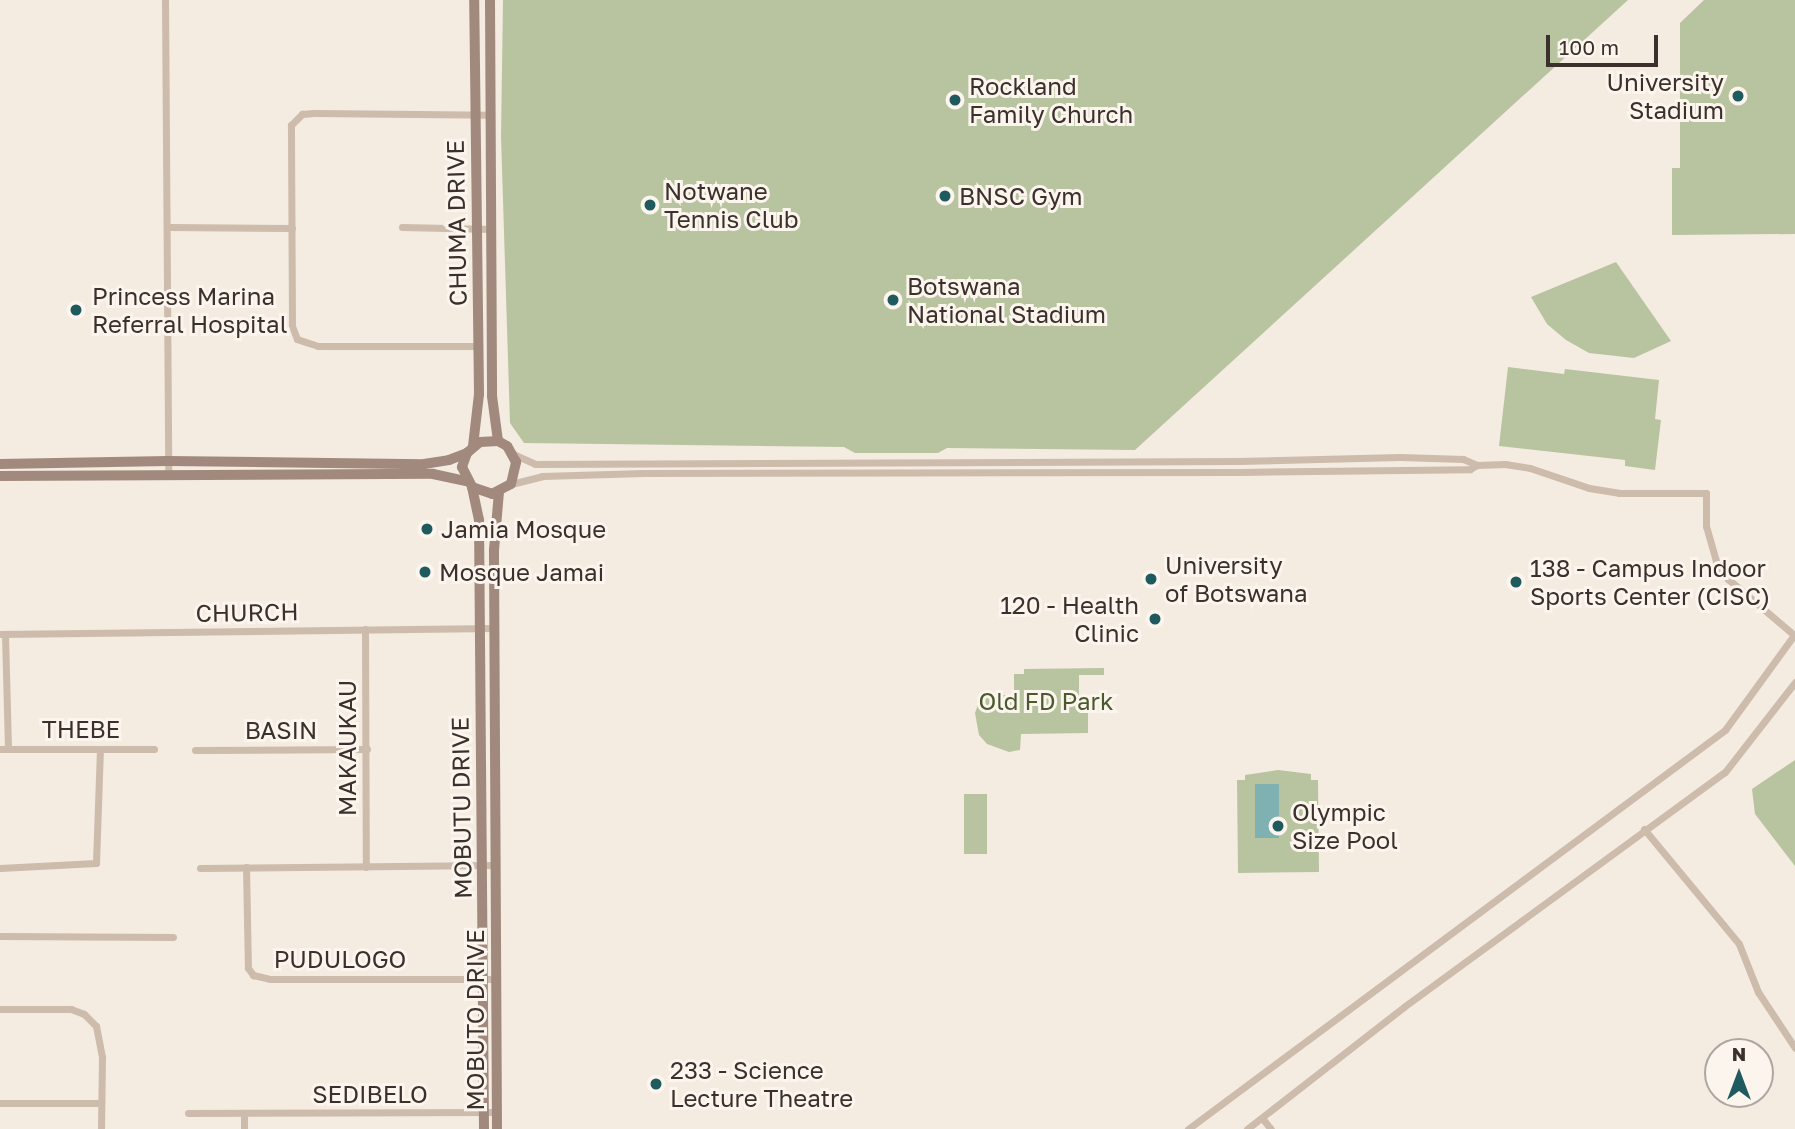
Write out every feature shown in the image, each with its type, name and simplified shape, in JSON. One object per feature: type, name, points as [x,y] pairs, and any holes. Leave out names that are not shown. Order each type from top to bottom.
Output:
[{"type":"main road","name":"CHUMA DRIVE","points":[[470,449],[479,418],[474,0]]},
{"type":"main road","name":"CHUMA DRIVE","points":[[490,0],[492,396],[498,442]]},
{"type":"main road","points":[[0,464],[168,461],[424,464],[449,460],[480,442],[498,442],[513,454],[516,469],[510,484],[499,492],[485,494],[469,484],[433,474],[0,477]]},
{"type":"main road","points":[[469,484],[463,467],[470,449]]},
{"type":"main road","name":"MOBUTU DRIVE","points":[[469,484],[479,520],[484,1129]]},
{"type":"main road","name":"MOBUTO DRIVE","points":[[497,1129],[494,628],[495,531],[499,492]]},
{"type":"main road","points":[[484,1000],[496,1000]]},
{"type":"street","points":[[165,0],[168,474]]},
{"type":"street","points":[[478,346],[318,346],[297,340],[292,326],[291,125],[302,114],[491,115]]},
{"type":"street","points":[[168,227],[292,228]]},
{"type":"street","points":[[402,227],[492,229]]},
{"type":"street","points":[[513,454],[535,464],[1238,461],[1377,457],[1463,459],[1477,465],[1523,466],[1619,494],[1706,493],[1706,526],[1716,562],[1728,579],[1794,635],[1725,730],[1188,1129]]},
{"type":"street","points":[[1377,457],[1377,470]]},
{"type":"street","points":[[1238,461],[1238,472]]},
{"type":"street","points":[[510,484],[542,476],[644,473],[1238,472],[1469,469],[1477,465]]},
{"type":"street","name":"CHURCH","points":[[2,634],[494,628]]},
{"type":"street","name":"MAKAUKAU","points":[[365,629],[366,867]]},
{"type":"street","name":"THEBE","points":[[2,634],[4,748],[154,749]]},
{"type":"street","points":[[1247,1129],[1405,1006],[1732,765],[1795,682]]},
{"type":"street","points":[[0,868],[96,863],[100,749]]},
{"type":"street","name":"BASIN","points":[[195,750],[366,749]]},
{"type":"street","points":[[1644,829],[1739,944],[1758,992],[1795,1048]]},
{"type":"street","points":[[200,868],[495,865]]},
{"type":"street","name":"PUDULOGO","points":[[246,867],[248,968],[253,975],[270,979],[496,979]]},
{"type":"street","points":[[0,936],[173,937]]},
{"type":"street","points":[[0,1009],[71,1009],[91,1019],[96,1026],[101,1045],[101,1129]]},
{"type":"street","points":[[0,1103],[101,1103]]},
{"type":"street","name":"SEDIBELO","points":[[188,1113],[497,1112]]},
{"type":"street","points":[[244,1114],[244,1129]]},
{"type":"street","points":[[1262,1118],[1271,1129]]},
{"type":"green space","points":[[503,0],[1628,0],[1135,450],[947,448],[938,453],[855,453],[844,447],[524,443],[510,423],[501,136]]},
{"type":"green space","name":"University Stadium","points":[[1704,0],[1795,0],[1795,234],[1672,235],[1672,168],[1680,168],[1680,23]]},
{"type":"green space","points":[[1616,262],[1671,341],[1634,358],[1589,353],[1566,340],[1547,324],[1531,297]]},
{"type":"green space","points":[[1508,367],[1564,374],[1565,369],[1659,380],[1655,419],[1661,420],[1655,470],[1625,466],[1625,460],[1499,446]]},
{"type":"green space","name":"Old FD Park","points":[[1104,668],[1104,675],[1079,675],[1079,702],[1088,703],[1088,733],[1021,734],[1020,750],[1009,752],[987,744],[979,735],[975,713],[979,702],[985,695],[1014,695],[1014,674],[1024,674],[1024,669]]},
{"type":"green space","points":[[1795,760],[1795,866],[1755,814],[1752,789]]},
{"type":"green space","name":"Olympic Size Pool","points":[[1278,770],[1311,774],[1311,780],[1318,780],[1319,872],[1238,873],[1237,780],[1245,780],[1245,775]]},
{"type":"green space","points":[[964,794],[987,794],[987,854],[964,854]]},
{"type":"water","points":[[1255,784],[1279,784],[1279,838],[1255,838]]},
{"type":"place","name":"University Stadium","points":[[1738,96]]},
{"type":"place","name":"Rockland Family Church","points":[[955,100]]},
{"type":"place","name":"BNSC Gym","points":[[945,196]]},
{"type":"place","name":"Notwane Tennis Club","points":[[650,205]]},
{"type":"place","name":"Botswana National Stadium","points":[[893,300]]},
{"type":"place","name":"Princess Marina Referral Hospital","points":[[76,310]]},
{"type":"place","name":"Jamia Mosque","points":[[427,529]]},
{"type":"place","name":"Mosque Jamai","points":[[425,572]]},
{"type":"place","name":"University of Botswana","points":[[1151,579]]},
{"type":"place","name":"138 - Campus Indoor Sports Center (CISC)","points":[[1516,582]]},
{"type":"place","name":"120 - Health Clinic","points":[[1155,619]]},
{"type":"place","name":"Olympic Size Pool","points":[[1278,826]]},
{"type":"place","name":"233 - Science Lecture Theatre","points":[[656,1084]]}]
